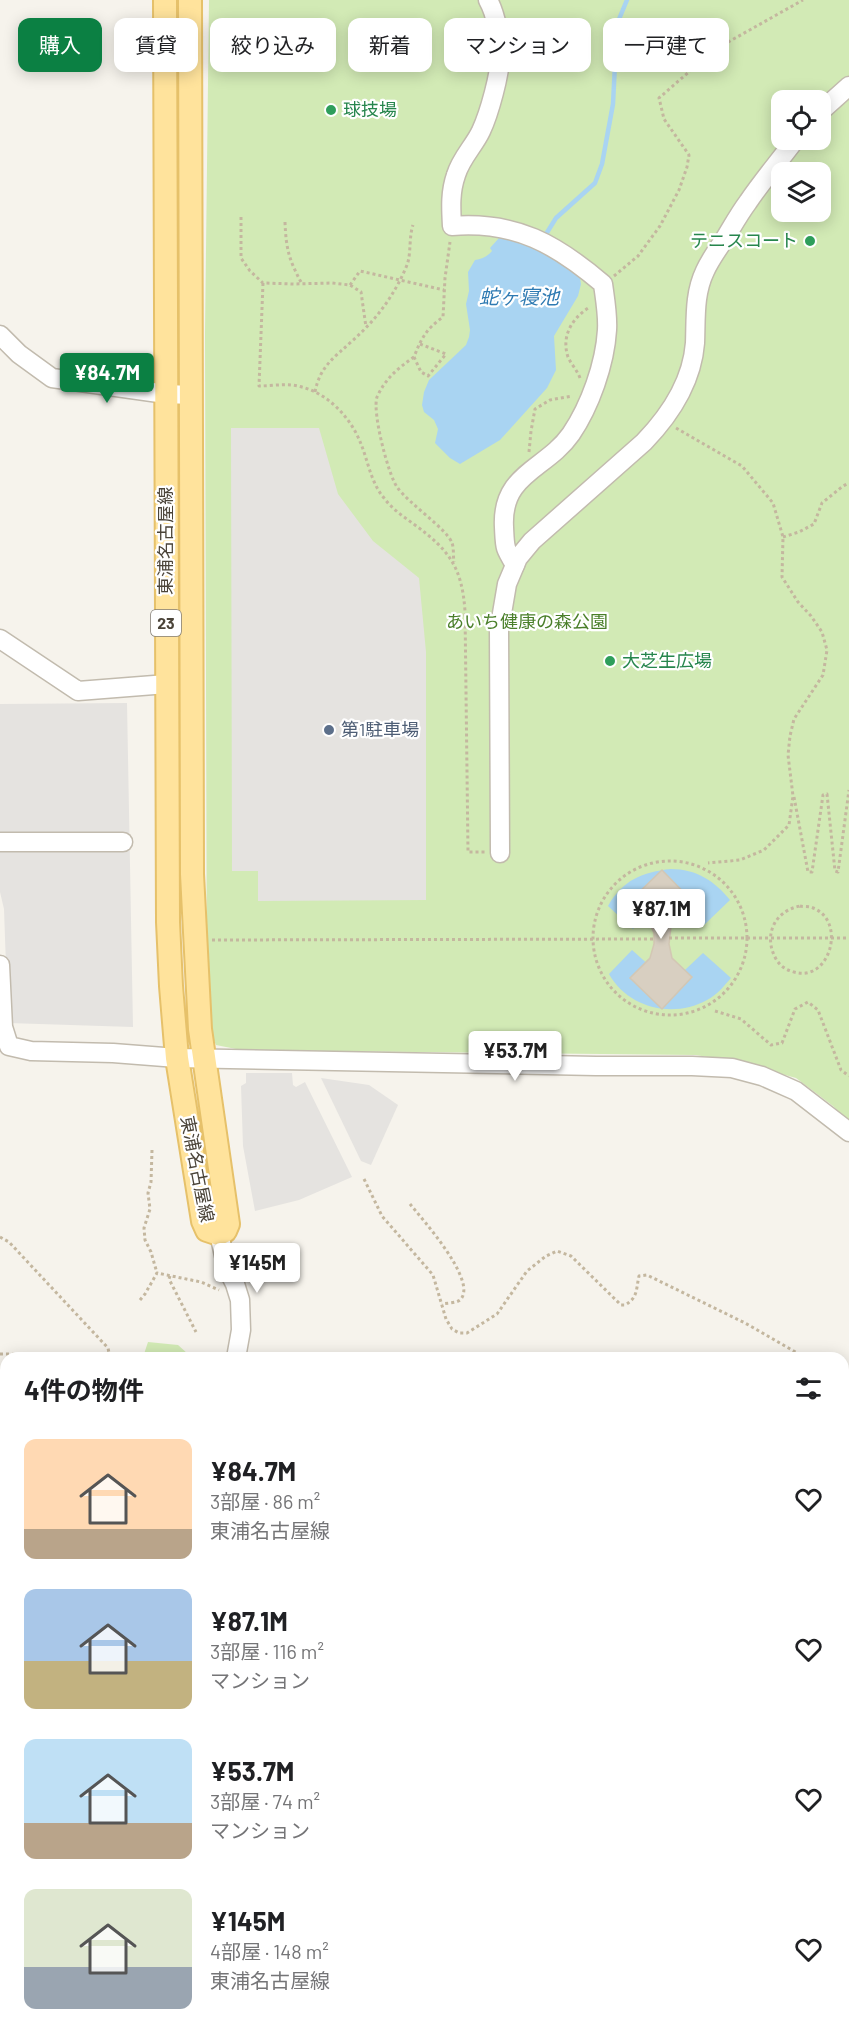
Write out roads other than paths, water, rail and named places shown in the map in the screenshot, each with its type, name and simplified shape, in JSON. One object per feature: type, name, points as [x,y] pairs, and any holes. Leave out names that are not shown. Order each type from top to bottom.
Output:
[{"type":"main road","name":"東浦名古屋線","points":[[165,0],[168,922],[177,1058],[203,1221],[207,1230],[219,1234],[225,1231],[228,1224],[200,1029],[192,874],[190,0]]},
{"type":"street","points":[[488,0],[496,25],[501,55],[481,131],[456,174],[451,196],[452,226],[471,224],[534,237],[559,250],[603,284],[606,304],[607,329],[602,361],[593,393],[571,435],[515,485],[503,510],[504,547],[515,566]]},
{"type":"street","points":[[831,102],[849,86]]},
{"type":"street","points":[[500,853],[499,631],[507,584],[518,558],[532,541],[644,442],[674,405],[691,362],[695,344],[698,294],[704,273],[749,200],[787,150]]},
{"type":"street","points":[[0,335],[19,354],[52,378],[166,394],[191,395]]},
{"type":"street","points":[[0,639],[78,691],[167,684]]},
{"type":"street","points":[[0,842],[123,842]]},
{"type":"street","points":[[0,965],[3,1027],[9,1046],[31,1051],[204,1059],[732,1068],[762,1076],[796,1091],[849,1132]]},
{"type":"street","points":[[219,1234],[227,1268],[240,1300],[241,1330],[237,1352]]},
{"type":"water","name":"蛇ヶ寝池","points":[[499,238],[515,239],[531,245],[572,269],[580,278],[581,284],[578,296],[554,336],[556,370],[547,388],[500,440],[460,464],[450,458],[435,443],[438,429],[434,420],[424,412],[422,405],[424,392],[429,380],[466,345],[470,330],[466,304],[469,291],[468,272],[475,260],[485,257],[492,251],[490,248]]},
{"type":"water","points":[[671,869],[689,871],[704,877],[730,900],[704,925],[668,893],[633,929],[608,906],[620,890],[634,879],[651,872]]},
{"type":"water","points":[[632,950],[670,984],[703,953],[731,978],[714,996],[694,1006],[680,1009],[652,1007],[628,995],[617,986],[609,974]]},
{"type":"waterway","points":[[543,239],[556,218],[595,183],[602,164],[613,104],[617,24],[627,0]]},
{"type":"place","name":"球技場","points":[[331,110]]},
{"type":"place","name":"テニスコート","points":[[810,241]]},
{"type":"place","name":"大芝生広場","points":[[610,661]]},
{"type":"place","name":"第1駐車場","points":[[329,730]]},
{"type":"park label","name":"あいち健康の森公園","points":[[527,622]]}]
